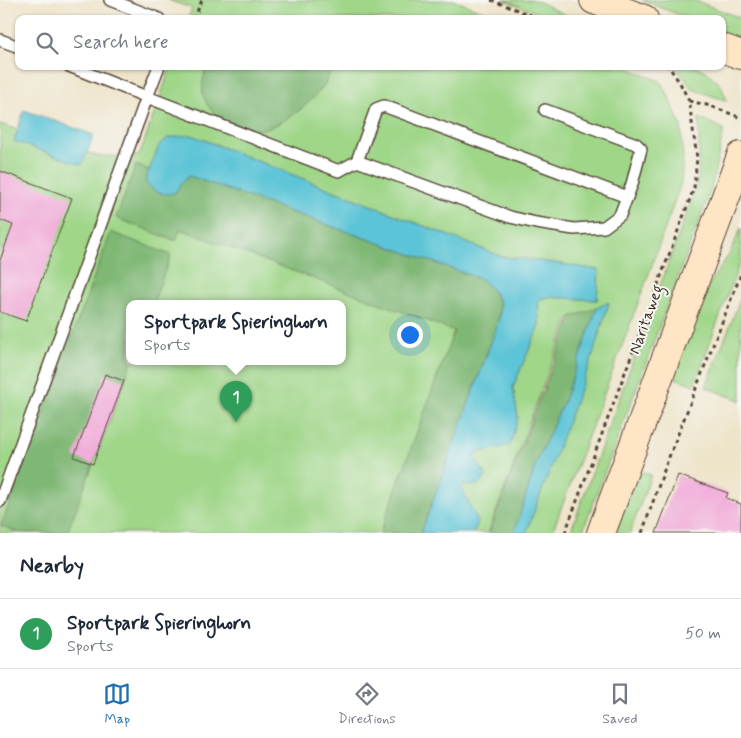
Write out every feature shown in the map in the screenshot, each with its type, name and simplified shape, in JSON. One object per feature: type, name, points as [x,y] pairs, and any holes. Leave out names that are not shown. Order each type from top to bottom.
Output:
[{"type":"street","points":[[594,0],[633,15]]},
{"type":"street","points":[[726,49],[741,55]]},
{"type":"street","name":"Naritaweg","points":[[601,533],[741,156]]},
{"type":"lane","points":[[110,0],[149,15]]},
{"type":"lane","points":[[0,40],[15,46]]},
{"type":"lane","points":[[79,70],[339,171],[357,161],[376,109],[384,106],[627,197]]},
{"type":"lane","points":[[0,501],[157,70]]},
{"type":"lane","points":[[357,161],[510,217],[574,229],[604,227],[620,215],[632,184],[641,149],[636,144],[545,110]]},
{"type":"path","points":[[196,15],[202,0]]},
{"type":"path","points":[[491,0],[530,15]]},
{"type":"path","name":"Naritaweg","points":[[566,533],[694,188],[697,158],[688,101],[680,83],[671,70]]},
{"type":"path","points":[[688,101],[711,106],[741,118]]},
{"type":"path","points":[[642,533],[741,274]]},
{"type":"green space","points":[[168,0],[454,0],[492,15],[189,15],[192,8]]},
{"type":"green space","points":[[504,0],[535,0],[566,15],[543,15]]},
{"type":"green space","points":[[642,0],[693,0],[741,18],[741,40],[726,34],[726,15],[679,15]]},
{"type":"green space","points":[[170,70],[206,70],[205,73],[241,130],[253,131],[270,127],[301,109],[326,82],[330,70],[633,70],[660,81],[681,126],[683,159],[681,183],[552,533],[526,533],[591,360],[609,303],[568,319],[488,533],[473,533],[478,522],[461,490],[476,453],[518,418],[513,387],[539,326],[538,301],[546,297],[597,300],[599,270],[503,257],[191,135],[497,274],[512,311],[431,533],[0,533],[0,124],[98,156],[139,156]]},
{"type":"green space","points":[[206,70],[331,70],[325,84],[318,93],[299,110],[277,124],[253,131],[230,126],[213,112],[202,90]]},
{"type":"green space","points":[[678,70],[706,71],[721,85],[727,101],[692,89]]},
{"type":"green space","points":[[699,118],[724,129],[711,189],[582,533],[570,533],[697,185]]},
{"type":"green space","points":[[136,165],[150,170],[146,181],[175,193],[181,183],[189,176],[481,279],[496,296],[499,313],[496,329],[421,533],[380,533],[454,331],[180,229],[176,241],[116,218]]},
{"type":"green space","points":[[741,228],[741,260],[694,385],[672,377],[703,297],[711,281],[730,253]]},
{"type":"green space","points":[[111,232],[171,255],[154,300],[126,300],[126,365],[130,365],[67,533],[20,533],[1,526]]},
{"type":"green space","points":[[741,297],[741,401],[706,387]]},
{"type":"green space","points":[[597,308],[564,401],[536,464],[514,533],[489,533],[571,317]]},
{"type":"green space","points":[[638,470],[651,475],[630,533],[613,533]]},
{"type":"water","points":[[24,110],[94,135],[82,165],[14,141]]},
{"type":"water","points":[[191,135],[503,257],[599,270],[597,300],[546,297],[538,301],[539,326],[513,387],[518,418],[510,445],[476,453],[474,457],[486,475],[482,482],[477,485],[463,485],[462,489],[478,522],[473,533],[421,533],[496,329],[500,308],[495,294],[481,279],[189,176],[181,183],[175,193],[166,194],[155,191],[145,181],[159,145],[168,138]]},
{"type":"water","points":[[609,302],[591,360],[526,533],[514,533],[536,464],[564,401],[597,308]]},
{"type":"building","points":[[0,171],[72,198],[26,321],[0,312],[0,260],[13,225],[0,220]]},
{"type":"building","points":[[105,374],[124,381],[93,464],[74,457]]},
{"type":"building","points":[[678,475],[728,493],[726,498],[741,504],[741,533],[656,533]]},
{"type":"place","name":"Sportpark Spieringhorn","points":[[236,422]]}]
